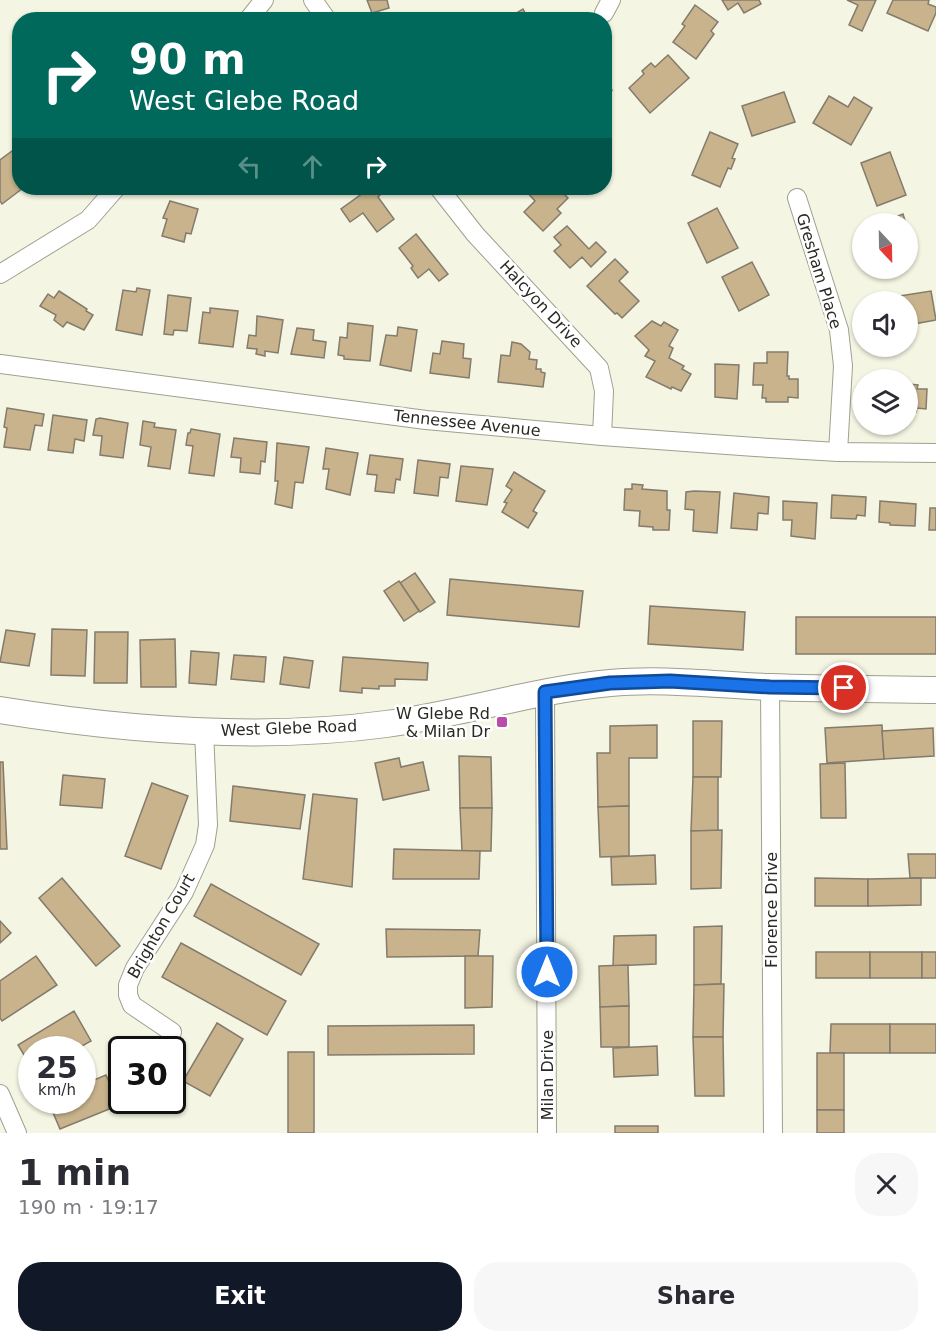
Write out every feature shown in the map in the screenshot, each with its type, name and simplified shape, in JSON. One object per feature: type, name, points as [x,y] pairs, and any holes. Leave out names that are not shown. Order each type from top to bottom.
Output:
[{"type":"main road","name":"West Glebe Road","points":[[0,710],[134,727],[271,731],[343,729],[388,724],[545,692],[634,681],[770,687],[936,690]]},
{"type":"street","points":[[254,12],[264,0]]},
{"type":"street","points":[[0,274],[88,220],[110,195]]},
{"type":"street","name":"Halcyon Drive","points":[[444,195],[475,234],[599,368],[604,391],[602,436]]},
{"type":"street","name":"Gresham Place","points":[[796,198],[839,330],[843,366],[838,452]]},
{"type":"street","name":"Tennessee Avenue","points":[[0,364],[426,420],[602,436],[838,452],[936,453]]},
{"type":"street","name":"Florence Drive","points":[[770,687],[772,1133]]},
{"type":"street","name":"Milan Drive","points":[[545,692],[548,1133]]},
{"type":"street","name":"Brighton Court","points":[[172,1032],[132,1005],[128,995],[128,985],[135,968],[184,892],[205,845],[208,825],[204,730]]},
{"type":"street","points":[[0,1094],[17,1133]]},
{"type":"building","points":[[367,0],[387,0],[389,8],[372,12]]},
{"type":"building","points":[[722,0],[759,0],[761,4],[744,13],[738,3],[728,10]]},
{"type":"building","points":[[847,0],[876,0],[862,31],[849,25],[858,5]]},
{"type":"building","points":[[893,0],[929,0],[928,4],[936,7],[936,13],[928,31],[887,13]]},
{"type":"building","points":[[695,5],[718,22],[711,31],[714,34],[696,59],[673,42],[685,26],[682,24]]},
{"type":"building","points":[[668,55],[689,78],[650,113],[629,88],[644,74],[642,71],[651,63],[655,67]]},
{"type":"building","points":[[784,92],[795,122],[752,136],[742,106]]},
{"type":"building","points":[[829,96],[848,107],[854,97],[872,108],[851,145],[813,123]]},
{"type":"building","points":[[710,132],[738,144],[732,158],[735,159],[731,169],[728,168],[720,187],[692,175]]},
{"type":"building","points":[[12,151],[12,195],[14,195],[2,204],[0,201],[0,160]]},
{"type":"building","points":[[890,152],[906,195],[877,206],[861,163]]},
{"type":"building","points":[[360,195],[380,195],[378,197],[394,219],[377,232],[363,213],[350,222],[341,209]]},
{"type":"building","points":[[530,195],[565,195],[568,198],[557,209],[561,213],[543,231],[524,212],[535,201]]},
{"type":"building","points":[[170,201],[198,209],[191,234],[186,233],[184,242],[162,236],[167,219],[163,218]]},
{"type":"building","points":[[717,208],[738,248],[707,263],[688,223]]},
{"type":"building","points":[[567,226],[589,249],[596,242],[606,252],[591,267],[582,257],[570,268],[554,251],[561,245],[554,237]]},
{"type":"building","points":[[416,234],[448,274],[439,281],[429,269],[418,278],[411,268],[413,266],[399,248]]},
{"type":"building","points":[[615,259],[628,272],[619,281],[639,301],[622,318],[587,286]]},
{"type":"building","points":[[752,262],[769,295],[739,311],[722,277]]},
{"type":"building","points":[[137,288],[150,290],[142,335],[116,330],[123,290],[136,292]]},
{"type":"building","points":[[59,291],[93,315],[84,330],[67,322],[63,327],[54,320],[56,315],[40,306],[48,294],[54,298]]},
{"type":"building","points":[[931,291],[936,320],[918,323],[918,293]]},
{"type":"building","points":[[168,295],[191,298],[187,331],[174,330],[173,335],[164,334]]},
{"type":"building","points":[[210,308],[238,311],[233,347],[199,343],[203,312],[210,313]]},
{"type":"building","points":[[257,316],[283,320],[278,353],[265,351],[265,356],[256,354],[257,349],[247,348],[249,335],[256,336]]},
{"type":"building","points":[[652,321],[661,326],[664,322],[678,330],[669,346],[673,348],[669,358],[684,366],[682,369],[691,374],[681,391],[672,387],[671,389],[646,377],[655,361],[645,356],[649,350],[635,336]]},
{"type":"building","points":[[348,323],[373,326],[370,361],[344,359],[344,356],[338,355],[340,337],[347,338]]},
{"type":"building","points":[[398,327],[417,330],[411,371],[380,365],[386,335],[397,336]]},
{"type":"building","points":[[297,328],[314,330],[313,340],[326,342],[324,358],[291,354]]},
{"type":"building","points":[[442,341],[464,344],[463,358],[471,359],[469,378],[430,373],[433,353],[440,354]]},
{"type":"building","points":[[512,342],[521,344],[530,352],[529,359],[537,360],[536,369],[541,369],[541,372],[545,373],[543,387],[498,382],[501,355],[510,356]]},
{"type":"building","points":[[767,352],[788,352],[787,376],[789,379],[798,379],[798,398],[788,397],[788,402],[766,402],[766,398],[762,398],[763,385],[753,385],[754,363],[767,363]]},
{"type":"building","points":[[715,364],[739,365],[737,399],[715,397]]},
{"type":"building","points":[[918,389],[927,389],[926,409],[918,408]]},
{"type":"building","points":[[7,408],[44,414],[42,426],[35,425],[30,450],[4,447]]},
{"type":"building","points":[[53,415],[87,420],[84,441],[75,439],[73,453],[48,450]]},
{"type":"building","points":[[96,419],[128,423],[123,458],[100,455],[102,436],[93,435]]},
{"type":"building","points":[[143,421],[155,423],[154,427],[176,430],[170,469],[148,466],[151,447],[140,445]]},
{"type":"building","points":[[191,429],[220,434],[214,476],[189,473],[193,446],[186,445]]},
{"type":"building","points":[[234,438],[267,442],[265,462],[261,461],[260,474],[240,472],[241,458],[231,457]]},
{"type":"building","points":[[277,443],[309,447],[303,483],[295,482],[292,508],[275,504],[278,481],[275,481]]},
{"type":"building","points":[[326,448],[358,453],[350,495],[326,489],[329,469],[323,469]]},
{"type":"building","points":[[370,455],[403,459],[400,480],[396,479],[394,493],[375,491],[377,475],[367,474]]},
{"type":"building","points":[[418,460],[450,464],[448,478],[440,477],[438,496],[414,493]]},
{"type":"building","points":[[461,466],[493,469],[487,505],[456,501]]},
{"type":"building","points":[[514,472],[545,491],[533,511],[537,513],[528,528],[502,512],[507,503],[504,502],[512,490],[506,486]]},
{"type":"building","points":[[632,484],[643,485],[642,489],[667,491],[667,510],[670,510],[669,530],[653,530],[653,527],[639,526],[640,511],[624,510],[625,489],[632,489]]},
{"type":"building","points":[[686,492],[720,492],[717,533],[693,531],[694,510],[685,509]]},
{"type":"building","points":[[734,493],[769,497],[768,514],[758,513],[757,530],[731,528]]},
{"type":"building","points":[[832,495],[866,497],[865,516],[857,515],[856,519],[831,518]]},
{"type":"building","points":[[783,501],[817,503],[815,539],[791,536],[792,520],[783,520]]},
{"type":"building","points":[[880,501],[916,504],[915,526],[879,522]]},
{"type":"building","points":[[930,508],[936,508],[936,530],[929,530]]},
{"type":"building","points":[[415,573],[435,602],[420,612],[400,583]]},
{"type":"building","points":[[450,579],[583,591],[579,627],[447,615]]},
{"type":"building","points":[[399,581],[419,611],[404,621],[384,591]]},
{"type":"building","points":[[650,606],[745,612],[743,650],[648,644]]},
{"type":"building","points":[[796,617],[936,617],[936,654],[796,654]]},
{"type":"building","points":[[52,629],[87,630],[85,676],[51,675]]},
{"type":"building","points":[[6,630],[35,634],[29,666],[0,662]]},
{"type":"building","points":[[95,632],[128,632],[127,683],[94,683]]},
{"type":"building","points":[[175,639],[176,687],[141,687],[140,640]]},
{"type":"building","points":[[191,651],[219,653],[216,685],[189,683]]},
{"type":"building","points":[[234,655],[266,657],[264,682],[231,679]]},
{"type":"building","points":[[284,657],[313,661],[309,688],[280,684]]},
{"type":"building","points":[[343,657],[428,663],[427,680],[395,679],[395,686],[379,686],[379,689],[362,688],[362,693],[340,691]]},
{"type":"building","points":[[693,721],[722,721],[721,777],[693,777]]},
{"type":"building","points":[[657,725],[657,758],[629,758],[629,806],[598,807],[597,753],[610,753],[610,726]]},
{"type":"building","points":[[882,725],[884,759],[827,763],[825,728]]},
{"type":"building","points":[[933,728],[934,756],[884,759],[882,731]]},
{"type":"building","points":[[459,756],[491,757],[492,808],[460,808]]},
{"type":"building","points":[[399,758],[401,767],[423,762],[429,790],[383,800],[375,763]]},
{"type":"building","points":[[0,762],[3,762],[7,849],[0,849]]},
{"type":"building","points":[[845,763],[846,818],[821,818],[820,764]]},
{"type":"building","points":[[63,775],[105,779],[102,808],[60,805]]},
{"type":"building","points":[[693,777],[718,777],[718,831],[691,831]]},
{"type":"building","points":[[152,783],[188,796],[161,869],[125,856]]},
{"type":"building","points":[[233,786],[305,795],[300,829],[230,821]]},
{"type":"building","points":[[313,794],[357,799],[352,887],[303,879]]},
{"type":"building","points":[[629,806],[629,856],[600,857],[598,807]]},
{"type":"building","points":[[460,808],[492,808],[491,851],[462,851]]},
{"type":"building","points":[[722,830],[721,888],[691,889],[691,831]]},
{"type":"building","points":[[394,849],[480,851],[479,879],[393,879]]},
{"type":"building","points":[[908,854],[936,854],[936,878],[910,878]]},
{"type":"building","points":[[655,855],[656,884],[612,885],[611,857]]},
{"type":"building","points":[[62,878],[120,946],[96,966],[39,898]]},
{"type":"building","points":[[815,878],[868,879],[868,906],[815,906]]},
{"type":"building","points":[[921,878],[921,905],[868,906],[868,879]]},
{"type":"building","points":[[211,884],[319,944],[301,975],[194,916]]},
{"type":"building","points":[[0,921],[11,933],[0,943]]},
{"type":"building","points":[[722,926],[721,984],[694,985],[694,927]]},
{"type":"building","points":[[386,929],[480,930],[478,956],[387,957]]},
{"type":"building","points":[[656,935],[656,964],[613,966],[614,936]]},
{"type":"building","points":[[181,943],[286,1001],[267,1035],[162,977]]},
{"type":"building","points":[[816,952],[870,952],[870,978],[816,978]]},
{"type":"building","points":[[870,952],[922,952],[922,978],[870,978]]},
{"type":"building","points":[[922,952],[936,952],[936,978],[922,978]]},
{"type":"building","points":[[36,956],[57,985],[2,1021],[0,1018],[0,981]]},
{"type":"building","points":[[465,956],[493,956],[492,1007],[465,1008]]},
{"type":"building","points":[[628,965],[629,1006],[600,1007],[599,966]]},
{"type":"building","points":[[724,984],[723,1037],[693,1037],[694,985]]},
{"type":"building","points":[[629,1006],[629,1047],[601,1047],[600,1007]]},
{"type":"building","points":[[74,1011],[88,1036],[33,1036]]},
{"type":"building","points":[[217,1023],[243,1039],[210,1096],[186,1083],[186,1076]]},
{"type":"building","points":[[831,1024],[890,1024],[890,1053],[830,1053]]},
{"type":"building","points":[[890,1024],[936,1024],[936,1053],[890,1053]]},
{"type":"building","points":[[474,1025],[474,1054],[328,1055],[328,1026]]},
{"type":"building","points":[[693,1037],[723,1037],[724,1096],[695,1096]]},
{"type":"building","points":[[657,1046],[658,1075],[614,1077],[613,1048]]},
{"type":"building","points":[[288,1052],[314,1052],[314,1133],[288,1133]]},
{"type":"building","points":[[817,1053],[844,1053],[844,1110],[817,1110]]},
{"type":"building","points":[[106,1075],[108,1080],[108,1109],[60,1129],[54,1114],[96,1114],[96,1079]]},
{"type":"building","points":[[817,1110],[844,1110],[844,1133],[817,1133]]},
{"type":"building","points":[[615,1126],[658,1126],[658,1133],[615,1133]]},
{"type":"place","name":"W Glebe Rd & Milan Dr","points":[[502,722]]},
{"type":"route","points":[[547,972],[545,692],[634,681],[844,688]]}]
